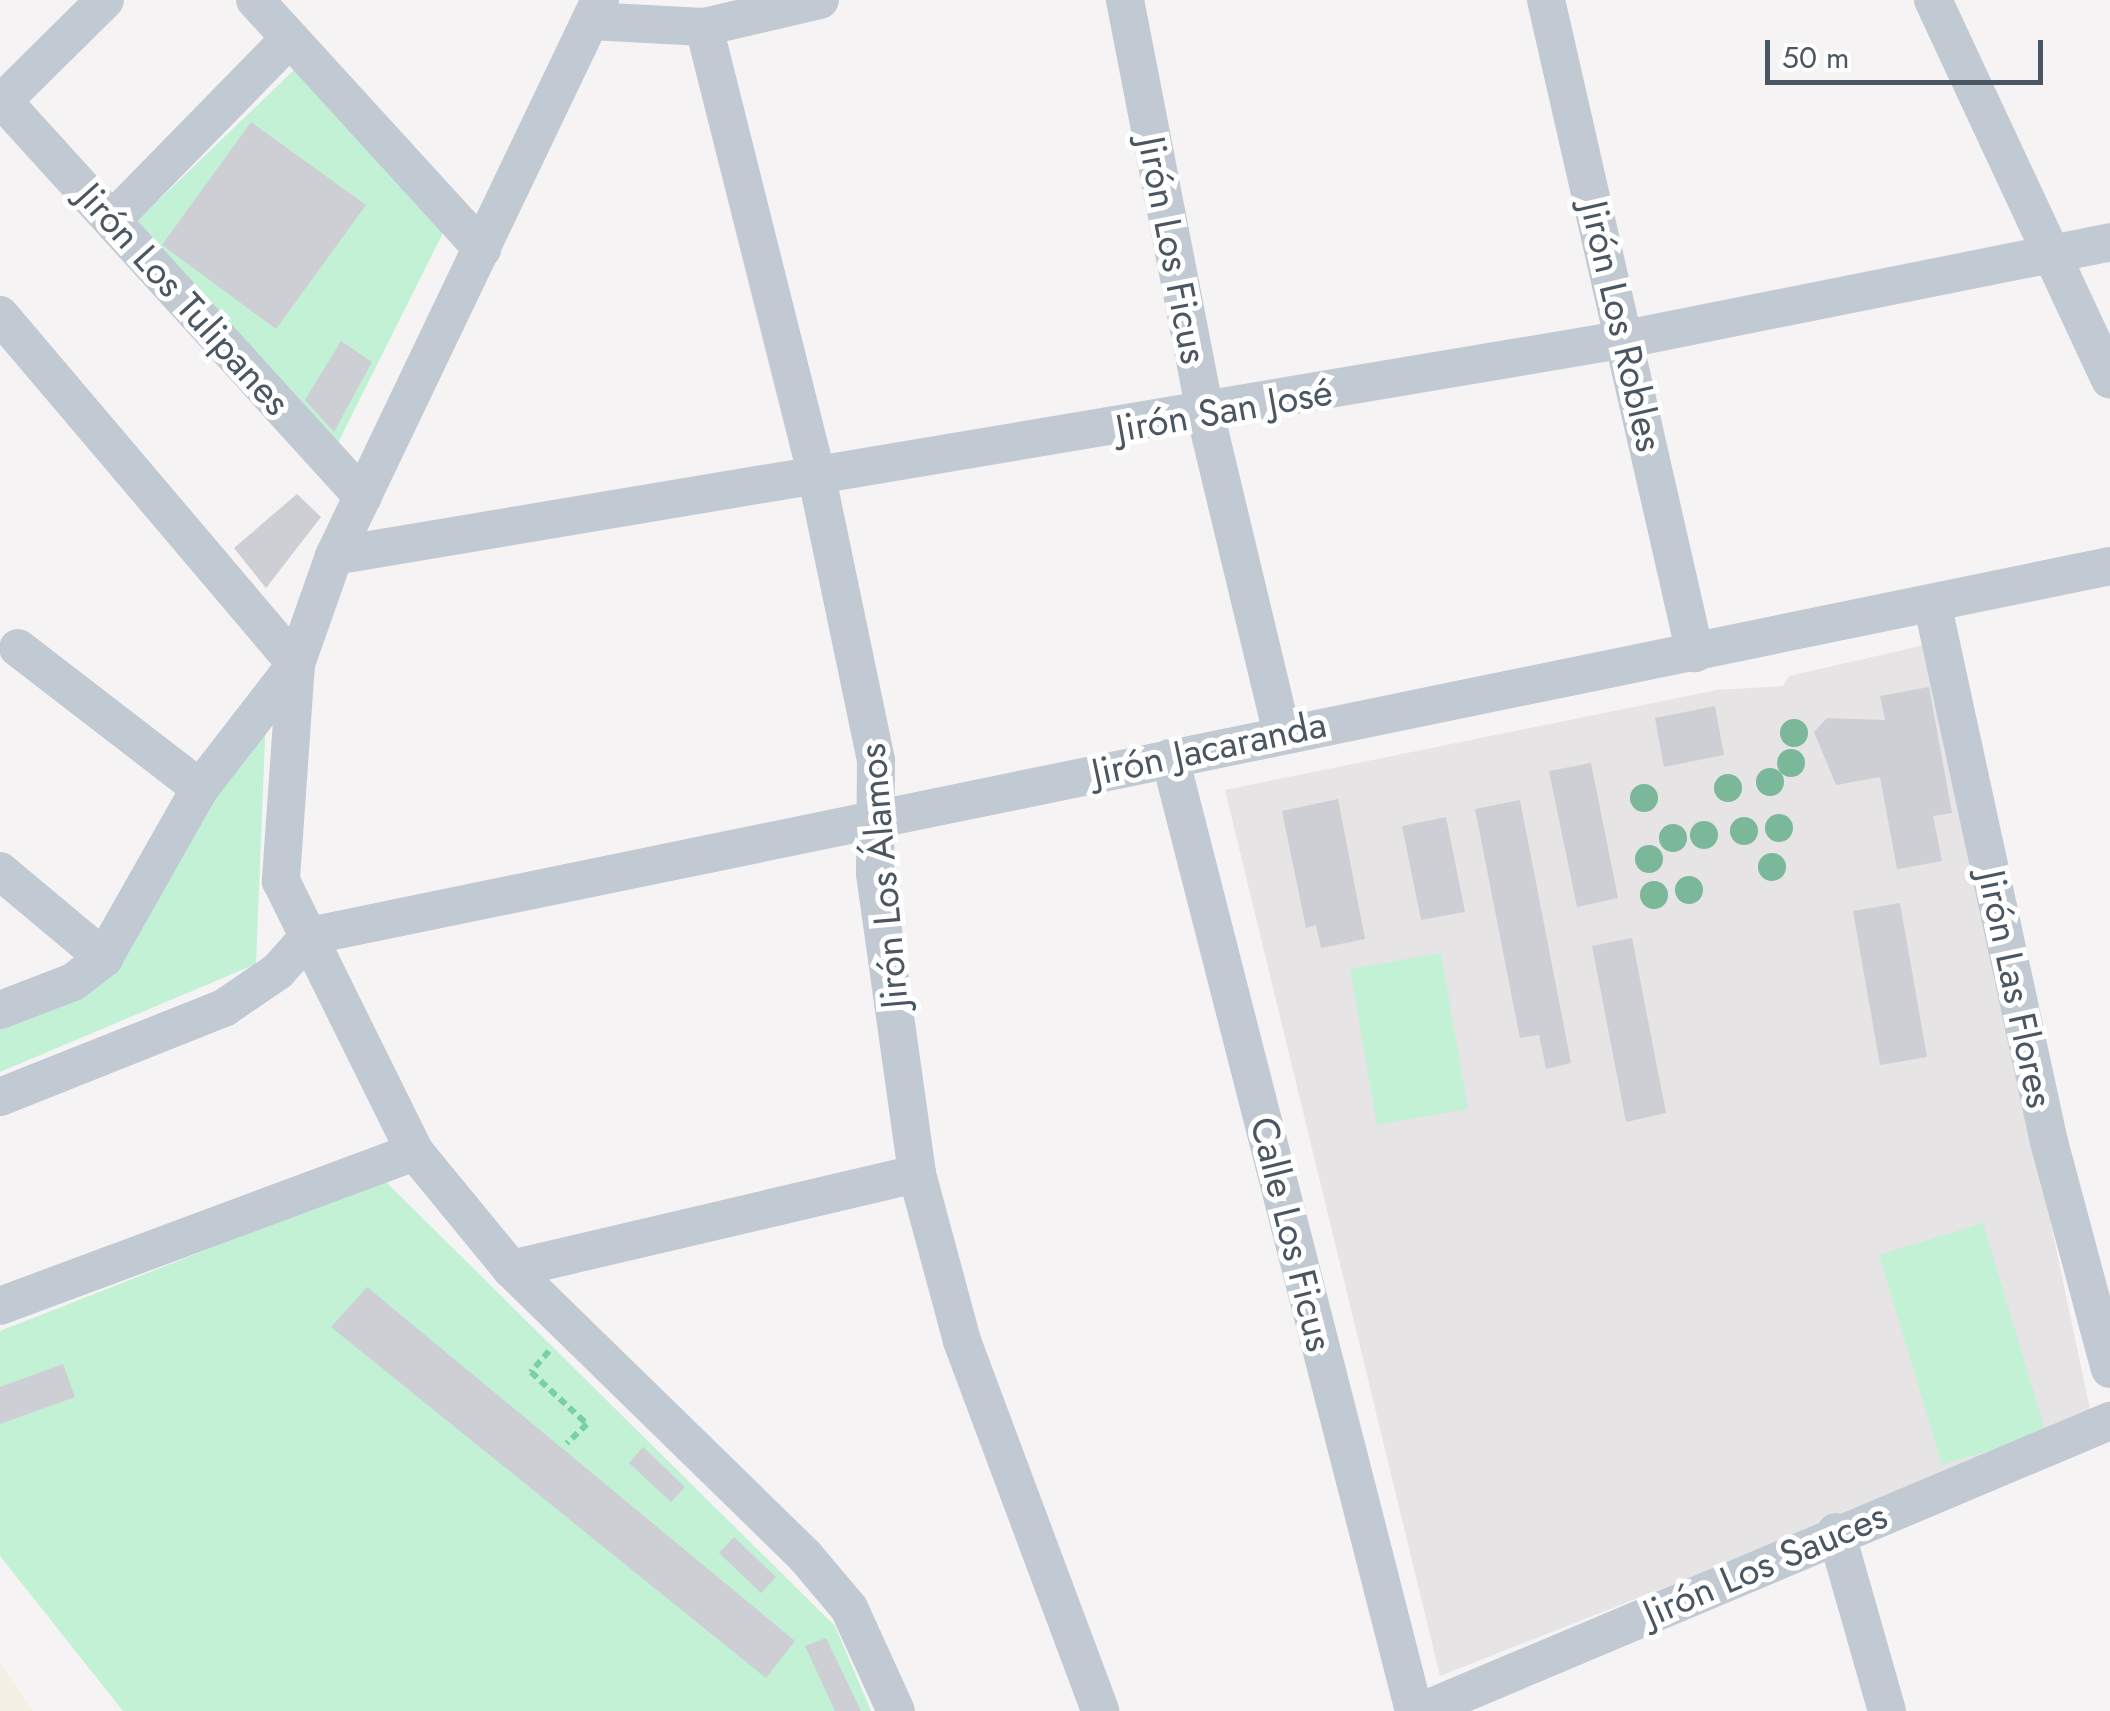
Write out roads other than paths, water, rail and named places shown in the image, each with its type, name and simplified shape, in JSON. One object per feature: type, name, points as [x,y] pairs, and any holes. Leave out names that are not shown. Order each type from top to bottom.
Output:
[{"type":"street","name":"Jirón Los Tulipanes","points":[[105,0],[4,102],[362,497]]},
{"type":"street","points":[[255,0],[482,249]]},
{"type":"street","points":[[820,0],[704,28],[595,11],[334,556],[296,664],[281,881],[416,1152],[511,1269],[805,1556],[849,1608],[896,1711]]},
{"type":"street","name":"Jirón Los Ficus","points":[[1125,0],[1205,414],[1282,733]]},
{"type":"street","name":"Jirón Los Robles","points":[[1546,0],[1695,653]]},
{"type":"street","points":[[1933,0],[2110,380]]},
{"type":"street","name":"Jirón Los Álamos","points":[[704,28],[817,478],[876,760],[874,814],[918,1174],[962,1340],[1100,1711]]},
{"type":"street","points":[[112,219],[290,38]]},
{"type":"street","name":"Jirón San José","points":[[334,556],[1205,414],[1626,339],[2110,242]]},
{"type":"street","points":[[0,315],[296,664]]},
{"type":"street","name":"Jirón Jacaranda","points":[[309,936],[874,814],[1933,607],[2110,566]]},
{"type":"street","name":"Jirón Las Flores","points":[[1933,607],[2049,1142],[2110,1369]]},
{"type":"street","points":[[18,648],[200,788]]},
{"type":"street","points":[[0,1010],[73,982],[104,958],[200,788],[296,664]]},
{"type":"street","name":"Calle Los Ficus","points":[[1170,758],[1414,1711]]},
{"type":"street","points":[[0,871],[104,958]]},
{"type":"street","points":[[0,1096],[224,1008],[309,936]]},
{"type":"street","points":[[0,1306],[416,1152]]},
{"type":"street","points":[[511,1269],[918,1174]]},
{"type":"street","name":"Jirón Los Sauces","points":[[1422,1711],[1836,1532],[2110,1421]]},
{"type":"street","points":[[1836,1532],[1887,1711]]}]
